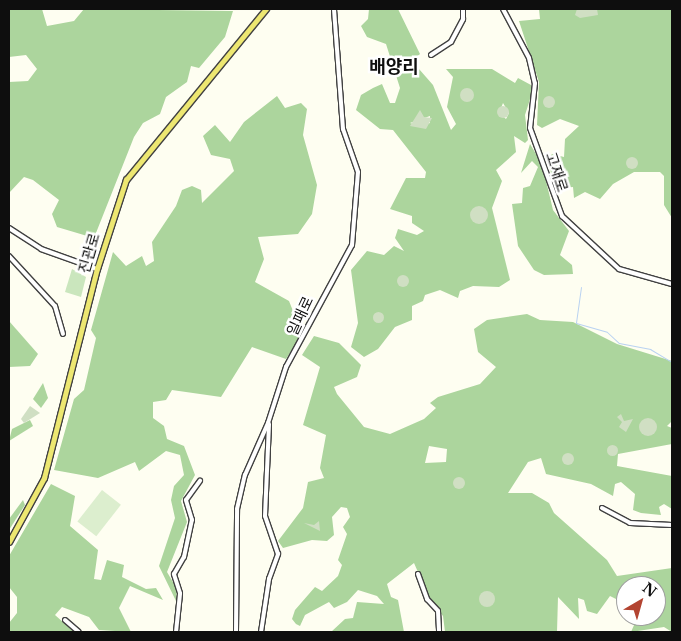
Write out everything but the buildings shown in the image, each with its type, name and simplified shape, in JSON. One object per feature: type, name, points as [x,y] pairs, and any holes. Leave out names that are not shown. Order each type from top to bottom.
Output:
[{"type":"main road","name":"진관로","points":[[9,542],[44,478],[97,269],[126,180],[266,9]]},
{"type":"street","name":"일패로","points":[[236,632],[239,496],[268,423],[286,367],[352,245],[358,172],[343,129],[334,9]]},
{"type":"street","points":[[431,55],[451,42],[464,19],[463,9]]},
{"type":"street","name":"고재로","points":[[503,9],[529,58],[535,83],[530,128],[559,210],[619,269],[672,284]]},
{"type":"street","points":[[9,228],[50,253],[97,269]]},
{"type":"street","points":[[9,256],[55,306],[63,334]]},
{"type":"street","points":[[261,632],[269,579],[278,554],[265,516],[268,423]]},
{"type":"street","points":[[176,632],[180,592],[174,574],[184,557],[192,520],[186,500],[200,481]]},
{"type":"street","points":[[602,508],[630,523],[672,524]]},
{"type":"street","points":[[418,574],[427,599],[438,611],[439,632]]},
{"type":"street","points":[[65,620],[79,632]]},
{"type":"green space","points":[[9,9],[42,9],[47,26],[74,21],[84,9],[233,11],[225,37],[199,68],[191,66],[187,82],[166,97],[160,114],[143,123],[134,137],[94,238],[57,227],[52,214],[59,200],[33,180],[24,177],[9,193],[9,82],[28,81],[37,69],[26,55],[9,57]]},
{"type":"green space","points":[[369,9],[398,9],[420,54],[412,61],[433,85],[451,130],[456,124],[447,107],[453,77],[446,69],[492,69],[515,83],[518,78],[531,85],[531,96],[525,115],[528,140],[525,143],[514,136],[516,152],[496,170],[502,181],[492,208],[510,280],[499,287],[473,286],[460,291],[458,298],[440,290],[425,295],[423,301],[412,306],[412,320],[395,327],[378,349],[364,357],[351,347],[358,323],[351,270],[367,251],[384,255],[394,246],[404,251],[395,238],[398,229],[417,235],[424,231],[412,223],[412,216],[390,209],[406,178],[425,178],[426,172],[393,130],[380,129],[356,110],[361,95],[373,88],[382,84],[390,103],[395,103],[400,88],[386,44],[367,37],[361,26],[368,19]],"holes":[[[503,103],[509,113],[506,119],[499,113]],[[430,116],[430,123],[421,126],[410,123]]]},
{"type":"green space","points":[[539,9],[672,9],[672,218],[664,205],[664,176],[660,172],[634,172],[613,184],[600,199],[585,192],[574,198],[573,187],[553,189],[549,158],[552,154],[564,157],[565,139],[579,126],[560,119],[542,128],[537,125],[539,82],[519,21],[540,19]]},
{"type":"green space","points":[[577,9],[597,9],[598,15],[580,18],[575,15]]},
{"type":"green space","points":[[467,88],[472,90],[474,95],[472,100],[467,102],[462,100],[460,95],[462,90]]},
{"type":"green space","points":[[277,96],[285,108],[301,103],[307,109],[303,135],[317,185],[312,214],[298,234],[258,237],[264,259],[255,282],[289,301],[295,316],[292,327],[301,336],[286,359],[252,347],[221,397],[172,390],[166,400],[153,402],[153,418],[164,426],[167,439],[184,446],[195,475],[181,501],[187,522],[167,572],[177,589],[176,601],[159,566],[175,518],[171,500],[174,486],[184,475],[180,455],[166,451],[139,471],[135,462],[98,478],[54,470],[74,399],[84,390],[96,338],[91,330],[113,252],[126,266],[142,256],[146,266],[154,261],[152,242],[176,206],[182,190],[192,186],[201,190],[202,203],[234,171],[230,159],[211,155],[203,136],[215,125],[230,142],[244,122]]},
{"type":"green space","points":[[549,96],[555,102],[549,108],[543,102]]},
{"type":"green space","points":[[501,106],[505,106],[509,112],[505,118],[501,118],[497,114],[497,110]]},
{"type":"green space","points":[[420,110],[424,117],[432,118],[426,129],[410,126]]},
{"type":"green space","points":[[530,144],[542,164],[553,210],[569,231],[560,255],[572,265],[573,274],[544,275],[534,270],[518,246],[512,204],[522,203],[523,188],[530,186],[538,167],[532,161],[521,173]]},
{"type":"green space","points":[[630,157],[634,157],[638,163],[634,169],[630,169],[626,165],[626,161]]},
{"type":"green space","points":[[479,206],[487,211],[488,215],[483,223],[479,224],[471,219],[470,215],[475,207]]},
{"type":"green space","points":[[72,269],[86,277],[81,297],[65,292]]},
{"type":"green space","points":[[405,275],[408,276],[408,286],[401,287],[398,286],[397,279],[398,276]]},
{"type":"green space","points":[[378,311],[384,317],[378,323],[372,317]]},
{"type":"green space","points":[[527,314],[540,320],[573,322],[617,344],[672,361],[672,421],[667,426],[672,428],[672,444],[618,454],[617,466],[672,476],[672,509],[664,504],[659,507],[661,515],[641,513],[633,510],[635,494],[621,482],[615,484],[613,496],[591,484],[546,474],[541,458],[528,462],[508,493],[532,493],[549,503],[554,513],[607,560],[617,576],[616,599],[610,596],[597,614],[587,611],[584,600],[578,598],[579,619],[558,597],[557,632],[445,632],[443,616],[431,602],[414,563],[387,584],[391,597],[398,600],[404,632],[331,632],[345,619],[353,618],[357,602],[384,604],[377,596],[358,590],[347,602],[334,608],[329,602],[305,615],[300,626],[296,624],[292,619],[295,610],[315,587],[322,591],[338,576],[342,565],[338,560],[347,534],[343,527],[350,517],[347,508],[341,507],[332,517],[334,535],[327,541],[312,540],[283,548],[278,541],[303,508],[308,482],[324,478],[320,468],[326,435],[303,425],[320,367],[302,355],[314,336],[339,343],[361,365],[357,377],[334,387],[337,394],[364,427],[390,434],[424,419],[436,408],[430,403],[438,397],[480,384],[496,367],[478,352],[474,329],[487,320]],"holes":[[[429,446],[447,449],[446,462],[425,463]]]},
{"type":"green space","points":[[9,321],[38,354],[30,366],[9,367]]},
{"type":"green space","points":[[43,383],[48,398],[41,408],[33,399]]},
{"type":"green space","points":[[30,406],[40,413],[24,423],[21,419]]},
{"type":"green space","points":[[621,414],[624,421],[633,419],[626,432],[619,427],[622,422],[617,417]]},
{"type":"green space","points":[[648,418],[654,421],[657,427],[654,433],[648,436],[642,433],[639,427],[642,421]]},
{"type":"green space","points":[[30,420],[33,426],[9,441],[12,429]]},
{"type":"green space","points":[[612,444],[618,450],[612,456],[606,450]]},
{"type":"green space","points":[[566,453],[570,453],[574,459],[570,465],[566,465],[562,461],[562,457]]},
{"type":"green space","points":[[457,477],[461,477],[465,483],[461,489],[457,489],[453,485],[453,481]]},
{"type":"green space","points":[[51,484],[75,496],[70,526],[98,550],[94,579],[101,580],[107,560],[124,565],[122,577],[146,589],[156,588],[163,600],[130,586],[119,608],[131,632],[99,630],[89,617],[62,607],[55,615],[74,632],[9,632],[9,623],[17,613],[17,597],[9,587],[9,556]]},
{"type":"green space","points":[[102,490],[121,505],[96,536],[77,522]]},
{"type":"green space","points":[[23,500],[25,505],[9,530],[9,519]]},
{"type":"green space","points":[[319,521],[320,531],[304,523],[314,525]]},
{"type":"green space","points":[[672,568],[672,632],[664,627],[631,632],[634,626],[666,626],[666,576],[617,576]]},
{"type":"green space","points":[[487,591],[493,593],[495,599],[493,605],[487,607],[481,605],[479,599],[481,593]]},
{"type":"waterway","points":[[581,287],[576,323],[607,332],[619,343],[650,349],[672,362]]},
{"type":"district","name":"배양리","points":[[394,67]]}]
